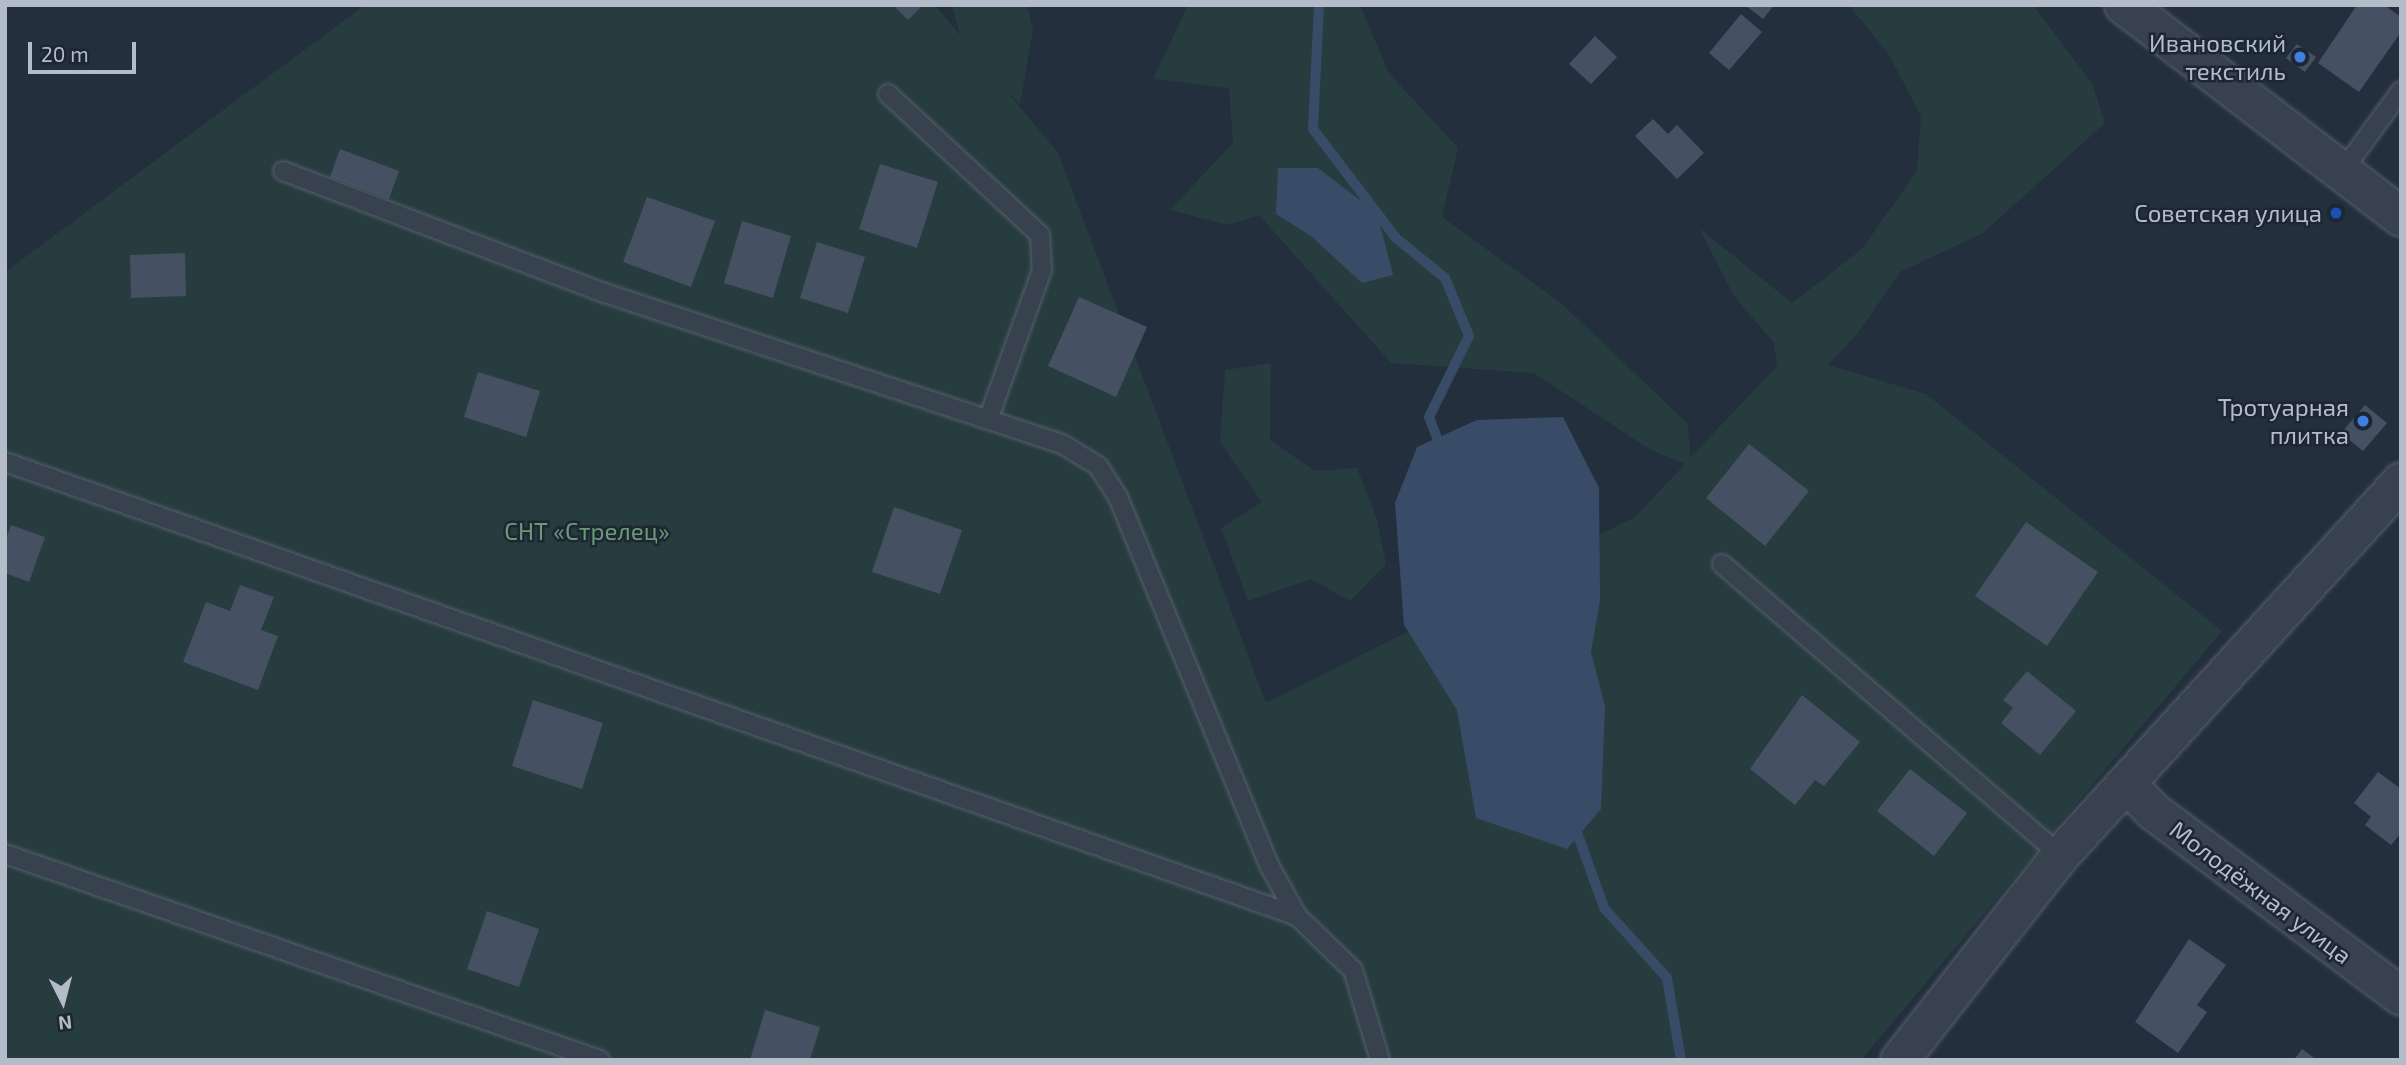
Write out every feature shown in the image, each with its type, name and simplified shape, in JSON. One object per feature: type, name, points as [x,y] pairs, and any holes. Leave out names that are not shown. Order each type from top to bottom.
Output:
[{"type":"street","points":[[2124,5],[2401,218]]},
{"type":"street","points":[[1899,1060],[2060,855],[2401,481]]},
{"type":"street","name":"Молодёжная улица","points":[[2126,783],[2153,811],[2401,996]]},
{"type":"lane","points":[[2341,173],[2401,91]]},
{"type":"lane","points":[[888,94],[1040,235],[1042,270],[988,420]]},
{"type":"lane","points":[[284,171],[605,293],[1062,444],[1098,466],[1118,497],[1269,865],[1297,916],[1353,970],[1380,1060]]},
{"type":"lane","points":[[5,463],[1297,916]]},
{"type":"lane","points":[[1722,564],[2060,855]]},
{"type":"lane","points":[[5,855],[600,1060]]},
{"type":"green space","name":"СНТ «Стрелец»","points":[[365,5],[935,5],[960,35],[952,5],[1027,5],[1033,30],[1020,104],[1005,89],[1058,153],[1266,703],[1635,517],[1685,464],[1651,450],[1534,373],[1391,363],[1259,215],[1228,225],[1170,210],[1233,143],[1229,88],[1153,79],[1188,5],[1360,5],[1388,72],[1458,148],[1442,217],[1561,303],[1688,424],[1690,458],[1777,366],[1774,343],[1734,296],[1699,228],[1792,303],[1862,249],[1917,171],[1921,116],[1888,53],[1849,5],[2033,5],[2092,83],[2105,123],[1983,233],[1900,272],[1858,333],[1828,365],[1926,394],[2222,631],[1861,1060],[5,1060],[5,272]]},
{"type":"green space","points":[[1271,363],[1270,440],[1315,471],[1357,468],[1377,519],[1386,564],[1350,601],[1311,579],[1248,601],[1221,528],[1262,502],[1220,442],[1225,370]]},
{"type":"water","points":[[1278,168],[1318,168],[1377,213],[1393,275],[1362,283],[1311,236],[1276,214]]},
{"type":"water","points":[[1563,417],[1599,488],[1600,600],[1591,652],[1605,706],[1601,809],[1567,849],[1476,818],[1457,710],[1404,625],[1395,503],[1417,447],[1477,420]]},
{"type":"building","points":[[893,5],[923,5],[908,20]]},
{"type":"building","points":[[1745,5],[1774,5],[1763,19]]},
{"type":"building","points":[[2357,5],[2384,5],[2401,17],[2401,32],[2359,92],[2318,63]]},
{"type":"building","points":[[1741,14],[1762,32],[1729,70],[1709,53]]},
{"type":"building","points":[[1595,36],[1617,57],[1591,84],[1569,64]]},
{"type":"building","points":[[2297,44],[2316,57],[2305,72],[2286,58]]},
{"type":"building","points":[[1653,119],[1668,134],[1677,125],[1704,153],[1677,179],[1635,136]]},
{"type":"building","points":[[340,149],[399,171],[389,199],[330,177]]},
{"type":"building","points":[[880,164],[938,182],[917,248],[859,229]]},
{"type":"building","points":[[647,197],[715,221],[691,287],[623,262]]},
{"type":"building","points":[[742,221],[791,236],[773,298],[724,283]]},
{"type":"building","points":[[817,242],[865,257],[848,313],[800,298]]},
{"type":"building","points":[[185,253],[186,296],[131,298],[130,255]]},
{"type":"building","points":[[1079,297],[1147,327],[1116,397],[1048,366]]},
{"type":"building","points":[[478,372],[540,391],[526,437],[464,417]]},
{"type":"building","points":[[2365,405],[2387,423],[2363,451],[2341,433]]},
{"type":"building","points":[[1749,444],[1809,491],[1765,546],[1706,498]]},
{"type":"building","points":[[894,507],[962,530],[940,594],[872,572]]},
{"type":"building","points":[[2026,522],[2098,572],[2047,646],[1975,596]]},
{"type":"building","points":[[11,525],[45,537],[29,582],[5,573],[5,542]]},
{"type":"building","points":[[240,585],[274,597],[261,630],[278,636],[258,690],[183,662],[206,602],[230,611]]},
{"type":"building","points":[[2027,671],[2076,711],[2040,755],[2001,723],[2013,708],[2003,700]]},
{"type":"building","points":[[1802,695],[1860,742],[1824,786],[1815,780],[1795,805],[1750,769]]},
{"type":"building","points":[[533,700],[603,723],[582,789],[512,766]]},
{"type":"building","points":[[1910,769],[1967,813],[1934,856],[1877,811]]},
{"type":"building","points":[[2378,772],[2401,789],[2401,833],[2391,845],[2365,825],[2371,817],[2354,803]]},
{"type":"building","points":[[487,911],[539,929],[519,987],[467,969]]},
{"type":"building","points":[[2189,939],[2226,965],[2197,1005],[2207,1012],[2178,1053],[2135,1022]]},
{"type":"building","points":[[765,1010],[820,1027],[810,1060],[750,1060]]},
{"type":"building","points":[[2302,1049],[2317,1060],[2294,1060]]},
{"type":"waterway","points":[[1319,5],[1313,129],[1396,238],[1445,278],[1469,336],[1429,417],[1441,449]]},
{"type":"waterway","points":[[1574,824],[1604,908],[1667,978],[1681,1060]]},
{"type":"place","name":"Ивановский текстиль","points":[[2300,57]]},
{"type":"place","name":"Советская улица","points":[[2336,213]]},
{"type":"place","name":"Тротуарная плитка","points":[[2363,421]]}]
